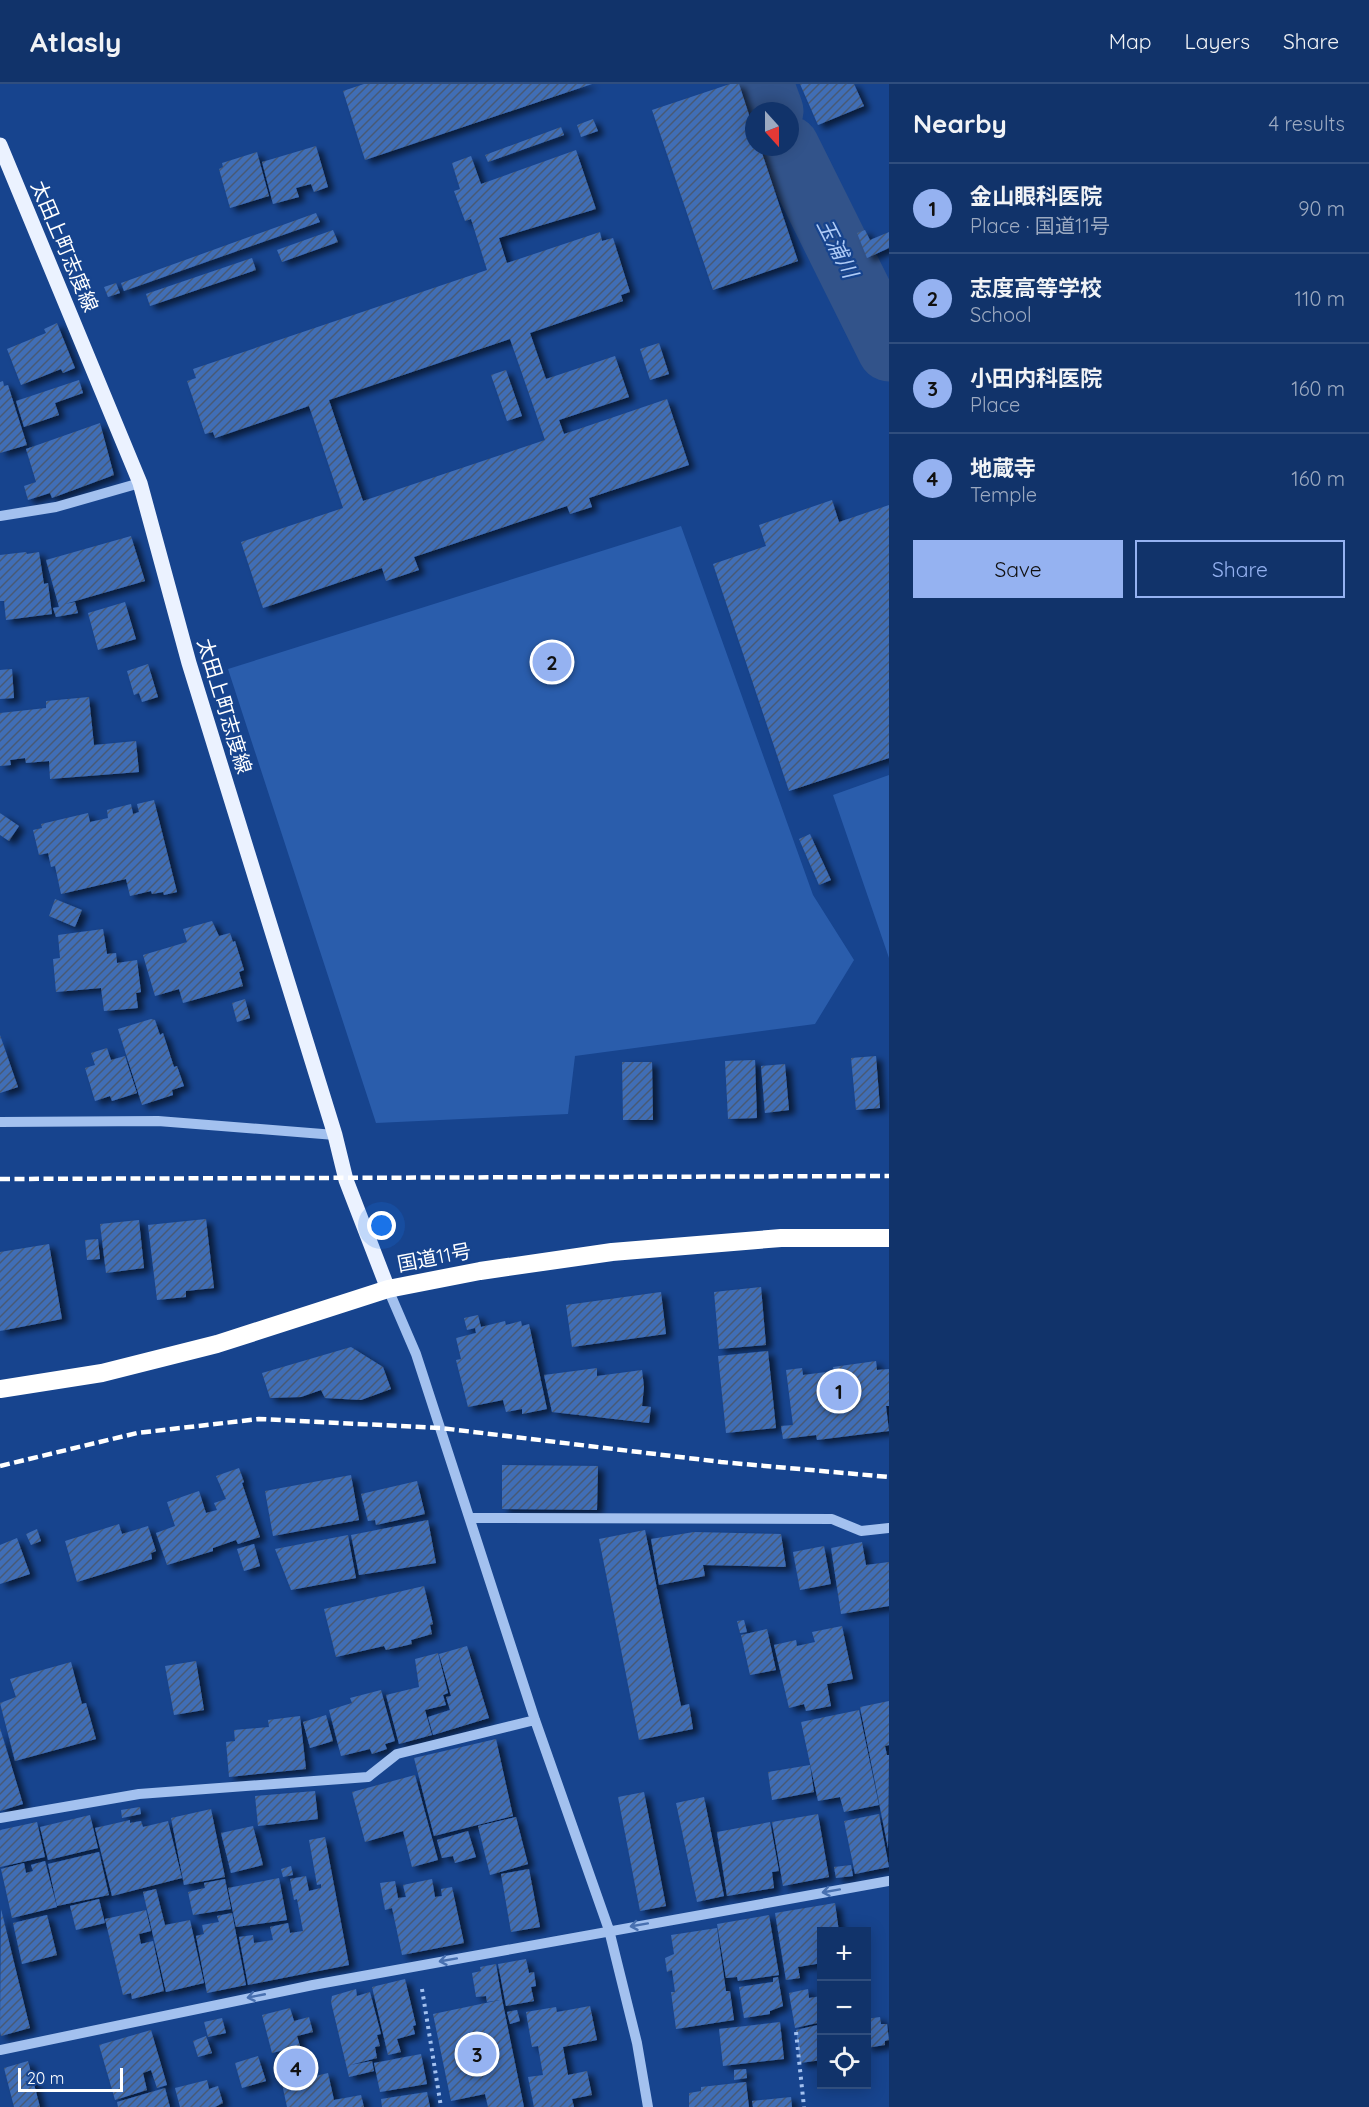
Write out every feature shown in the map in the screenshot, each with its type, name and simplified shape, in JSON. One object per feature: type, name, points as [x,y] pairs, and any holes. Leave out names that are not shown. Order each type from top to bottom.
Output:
[{"type":"highway","name":"国道11号","points":[[0,1389],[102,1373],[217,1344],[388,1289],[480,1271],[612,1252],[781,1238],[889,1238]]},
{"type":"main road","name":"太田上町志度線","points":[[0,145],[140,483],[189,663],[335,1135],[346,1180],[388,1289]]},
{"type":"street","points":[[0,516],[56,507],[140,483]]},
{"type":"street","points":[[0,1122],[158,1121],[335,1135]]},
{"type":"street","points":[[388,1289],[416,1354],[535,1720],[609,1930],[637,2043],[648,2107]]},
{"type":"street","points":[[470,1518],[832,1519],[861,1530],[889,1528]]},
{"type":"street","points":[[0,1818],[140,1794],[368,1777],[397,1754],[535,1720]]},
{"type":"street","points":[[0,2050],[142,2019],[418,1965],[889,1881]]},
{"type":"path","points":[[418,1965],[441,2107]]},
{"type":"path","points":[[796,2032],[804,2107]]},
{"type":"shaded area","points":[[681,526],[813,895],[854,960],[815,1024],[575,1056],[568,1114],[376,1123],[228,669]]},
{"type":"shaded area","points":[[889,775],[889,958],[833,795]]},
{"type":"building","points":[[364,84],[592,84],[365,160],[343,91]]},
{"type":"building","points":[[730,84],[739,84],[745,102],[745,156],[763,156],[798,261],[713,290],[652,110]]},
{"type":"building","points":[[800,84],[854,84],[864,106],[818,125]]},
{"type":"building","points":[[593,119],[598,131],[581,137],[577,125]]},
{"type":"building","points":[[561,127],[564,135],[488,162],[485,155]]},
{"type":"building","points":[[316,146],[328,187],[314,192],[311,184],[296,188],[299,197],[273,204],[262,162]]},
{"type":"building","points":[[576,150],[596,209],[499,238],[507,263],[600,232],[602,241],[613,238],[630,292],[621,295],[623,301],[530,333],[546,379],[615,356],[629,397],[559,420],[564,434],[667,399],[689,465],[589,498],[592,507],[570,514],[567,506],[414,557],[419,570],[386,581],[382,568],[263,608],[241,542],[343,508],[309,406],[215,438],[213,432],[205,434],[187,381],[196,378],[193,369],[487,270],[471,219],[465,221],[454,191],[460,189],[452,163],[471,156],[481,184]],"holes":[[[510,339],[545,440],[363,501],[329,400]]]},
{"type":"building","points":[[257,152],[269,196],[230,208],[219,169],[223,167],[222,163]]},
{"type":"building","points":[[316,213],[320,222],[124,291],[121,283]]},
{"type":"building","points":[[333,230],[338,242],[282,262],[277,250]]},
{"type":"building","points":[[865,230],[870,240],[889,232],[889,248],[867,258],[857,233]]},
{"type":"building","points":[[252,258],[256,270],[150,306],[146,294]]},
{"type":"building","points":[[116,283],[120,293],[108,297],[104,287]]},
{"type":"building","points":[[57,323],[75,368],[63,373],[61,369],[21,385],[7,349],[46,333],[44,329]]},
{"type":"building","points":[[659,343],[669,374],[650,380],[640,349]]},
{"type":"building","points":[[506,370],[522,416],[507,421],[491,375]]},
{"type":"building","points":[[79,380],[83,393],[55,403],[59,415],[24,427],[16,401]]},
{"type":"building","points":[[3,381],[4,386],[8,385],[27,445],[0,453],[0,382]]},
{"type":"building","points":[[100,423],[114,475],[52,498],[50,493],[28,500],[24,486],[36,482],[26,449]]},
{"type":"building","points":[[832,500],[839,522],[889,505],[889,758],[789,791],[713,564],[766,546],[759,525]]},
{"type":"building","points":[[131,536],[145,581],[65,604],[75,602],[78,613],[56,617],[53,608],[59,607],[46,560]]},
{"type":"building","points":[[26,552],[27,554],[39,552],[44,584],[48,583],[52,614],[6,620],[4,601],[0,601],[0,555]]},
{"type":"building","points":[[125,602],[136,639],[98,650],[88,613]]},
{"type":"building","points":[[148,664],[158,697],[142,702],[139,693],[134,695],[127,671]]},
{"type":"building","points":[[12,669],[14,698],[0,699],[0,670]]},
{"type":"building","points":[[89,697],[94,745],[136,741],[139,772],[50,779],[49,761],[26,763],[25,758],[10,760],[11,765],[0,766],[0,713],[46,708],[46,701]]},
{"type":"building","points":[[154,800],[177,892],[164,895],[163,892],[152,894],[151,891],[130,896],[126,879],[61,894],[55,866],[51,867],[48,853],[39,855],[33,830],[42,828],[41,824],[88,813],[90,822],[108,818],[107,810],[131,804],[133,814],[139,812],[137,804]]},
{"type":"building","points":[[0,813],[19,826],[9,841],[0,835]]},
{"type":"building","points":[[810,834],[831,880],[819,885],[799,839]]},
{"type":"building","points":[[55,899],[82,910],[75,927],[49,916]]},
{"type":"building","points":[[212,921],[219,936],[230,933],[233,942],[235,941],[244,970],[239,972],[243,986],[183,1003],[179,989],[155,996],[143,955],[187,942],[183,929]]},
{"type":"building","points":[[103,929],[107,954],[116,953],[117,963],[137,960],[141,992],[136,993],[138,1008],[104,1011],[101,988],[56,992],[53,959],[60,958],[58,935]]},
{"type":"building","points":[[245,999],[250,1018],[237,1022],[232,1003]]},
{"type":"building","points":[[151,1019],[155,1020],[160,1035],[163,1033],[174,1067],[177,1066],[184,1086],[172,1090],[173,1095],[142,1105],[118,1029]]},
{"type":"building","points":[[0,1035],[18,1087],[0,1093]]},
{"type":"building","points":[[107,1048],[111,1060],[125,1056],[137,1093],[112,1101],[110,1096],[95,1101],[85,1068],[95,1065],[91,1053]]},
{"type":"building","points":[[876,1056],[880,1108],[856,1110],[851,1058]]},
{"type":"building","points":[[755,1060],[757,1118],[728,1119],[725,1061]]},
{"type":"building","points":[[622,1062],[652,1062],[653,1120],[623,1120]]},
{"type":"building","points":[[785,1064],[789,1110],[765,1113],[761,1066]]},
{"type":"building","points":[[206,1219],[214,1288],[186,1291],[186,1297],[157,1300],[148,1225]]},
{"type":"building","points":[[139,1220],[144,1268],[106,1273],[100,1224]]},
{"type":"building","points":[[98,1239],[100,1259],[87,1260],[85,1240]]},
{"type":"building","points":[[49,1244],[62,1319],[0,1331],[0,1252]]},
{"type":"building","points":[[761,1287],[766,1345],[719,1349],[714,1292]]},
{"type":"building","points":[[661,1292],[666,1334],[572,1347],[566,1305]]},
{"type":"building","points":[[478,1315],[481,1327],[505,1321],[506,1325],[521,1321],[522,1326],[529,1324],[547,1409],[522,1414],[522,1409],[506,1412],[503,1400],[468,1407],[456,1360],[461,1359],[456,1338],[476,1333],[475,1328],[467,1330],[464,1318]]},
{"type":"building","points":[[351,1347],[383,1367],[391,1389],[361,1400],[325,1398],[321,1390],[301,1397],[270,1398],[262,1373]]},
{"type":"building","points":[[768,1351],[776,1428],[726,1433],[718,1356]]},
{"type":"building","points":[[876,1361],[877,1370],[889,1369],[889,1406],[886,1406],[889,1431],[817,1440],[816,1435],[783,1439],[781,1426],[793,1425],[786,1370],[802,1368],[803,1375],[834,1371],[833,1367]]},
{"type":"building","points":[[597,1368],[597,1376],[642,1370],[644,1387],[642,1406],[651,1407],[649,1423],[552,1412],[544,1375]]},
{"type":"building","points":[[502,1465],[598,1466],[597,1510],[502,1509]]},
{"type":"building","points":[[239,1468],[260,1537],[238,1544],[236,1540],[213,1548],[213,1551],[167,1565],[156,1533],[175,1526],[167,1502],[199,1491],[206,1513],[217,1510],[214,1503],[226,1499],[216,1476]]},
{"type":"building","points":[[351,1475],[359,1520],[273,1536],[265,1491]]},
{"type":"building","points":[[417,1481],[425,1514],[376,1525],[375,1520],[368,1521],[361,1494]]},
{"type":"building","points":[[428,1520],[436,1563],[359,1575],[351,1535]]},
{"type":"building","points":[[119,1524],[122,1534],[148,1526],[156,1551],[151,1553],[152,1559],[77,1582],[65,1541]]},
{"type":"building","points":[[37,1529],[41,1541],[31,1545],[26,1534]]},
{"type":"building","points":[[645,1530],[681,1706],[689,1704],[693,1729],[639,1740],[599,1539]]},
{"type":"building","points":[[694,1532],[781,1534],[786,1567],[703,1565],[705,1576],[659,1585],[651,1539]]},
{"type":"building","points":[[348,1535],[356,1578],[291,1590],[275,1549]]},
{"type":"building","points":[[17,1538],[30,1574],[0,1584],[0,1545]]},
{"type":"building","points":[[862,1542],[866,1565],[889,1562],[889,1606],[841,1614],[831,1548]]},
{"type":"building","points":[[254,1544],[260,1566],[244,1571],[237,1549]]},
{"type":"building","points":[[824,1546],[831,1584],[800,1590],[793,1552]]},
{"type":"building","points":[[424,1586],[433,1624],[430,1625],[432,1634],[411,1640],[412,1644],[386,1650],[384,1646],[336,1657],[324,1609]]},
{"type":"building","points":[[744,1620],[747,1632],[740,1633],[737,1621]]},
{"type":"building","points":[[842,1626],[853,1679],[827,1684],[831,1706],[806,1711],[804,1704],[789,1708],[774,1645],[796,1640],[797,1646],[815,1642],[812,1632]]},
{"type":"building","points":[[767,1629],[776,1670],[750,1675],[741,1635]]},
{"type":"building","points":[[467,1646],[489,1718],[433,1735],[428,1717],[450,1710],[446,1697],[451,1696],[439,1654]]},
{"type":"building","points":[[438,1653],[448,1693],[443,1695],[446,1705],[425,1710],[432,1735],[399,1744],[386,1695],[419,1687],[415,1659]]},
{"type":"building","points":[[196,1661],[204,1710],[174,1715],[165,1666]]},
{"type":"building","points":[[71,1662],[82,1704],[86,1703],[96,1739],[15,1761],[0,1703],[16,1697],[10,1679]]},
{"type":"building","points":[[381,1690],[395,1741],[385,1744],[387,1749],[372,1754],[370,1749],[341,1756],[329,1710],[352,1703],[350,1698]]},
{"type":"building","points":[[889,1701],[889,1745],[885,1746],[887,1755],[889,1755],[888,1848],[860,1707]]},
{"type":"building","points":[[859,1710],[879,1805],[844,1812],[840,1797],[818,1801],[801,1722]]},
{"type":"building","points":[[326,1715],[333,1741],[310,1748],[303,1722]]},
{"type":"building","points":[[300,1716],[306,1769],[229,1777],[226,1742],[235,1741],[234,1730],[269,1727],[268,1720]]},
{"type":"building","points":[[0,1728],[23,1804],[0,1811]]},
{"type":"building","points":[[496,1739],[513,1816],[434,1836],[414,1758]]},
{"type":"building","points":[[810,1765],[814,1792],[772,1800],[768,1772]]},
{"type":"building","points":[[415,1775],[438,1860],[412,1867],[403,1831],[365,1842],[352,1792]]},
{"type":"building","points":[[315,1791],[318,1819],[258,1826],[255,1796]]},
{"type":"building","points":[[644,1792],[666,1906],[640,1911],[618,1797]]},
{"type":"building","points":[[704,1797],[724,1896],[697,1902],[676,1803]]},
{"type":"building","points":[[140,1807],[141,1814],[122,1818],[121,1810]]},
{"type":"building","points":[[211,1809],[225,1877],[184,1885],[171,1818]]},
{"type":"building","points":[[818,1814],[829,1877],[783,1886],[772,1822]]},
{"type":"building","points":[[879,1814],[889,1867],[855,1874],[844,1821]]},
{"type":"building","points":[[90,1815],[98,1848],[48,1860],[40,1827]]},
{"type":"building","points":[[516,1817],[528,1864],[490,1875],[478,1826]]},
{"type":"building","points":[[130,1820],[130,1823],[141,1821],[143,1827],[168,1821],[182,1878],[112,1896],[95,1828]]},
{"type":"building","points":[[37,1822],[45,1857],[0,1867],[0,1830]]},
{"type":"building","points":[[770,1822],[779,1871],[772,1872],[774,1888],[727,1896],[717,1832]]},
{"type":"building","points":[[253,1826],[263,1865],[231,1873],[221,1833]]},
{"type":"building","points":[[468,1831],[476,1857],[455,1863],[453,1856],[442,1858],[437,1840]]},
{"type":"building","points":[[325,1837],[349,1965],[248,1985],[239,1937],[253,1935],[254,1943],[273,1940],[270,1927],[288,1923],[290,1933],[303,1931],[297,1899],[294,1900],[290,1879],[306,1876],[309,1891],[321,1888],[321,1884],[317,1885],[309,1840]]},
{"type":"building","points":[[99,1852],[109,1895],[57,1906],[48,1864]]},
{"type":"building","points":[[45,1861],[57,1907],[12,1918],[1,1869],[24,1863],[26,1873],[33,1871],[31,1865]]},
{"type":"building","points":[[851,1865],[853,1876],[836,1878],[834,1867]]},
{"type":"building","points":[[291,1866],[293,1875],[283,1877],[281,1869]]},
{"type":"building","points":[[529,1869],[540,1927],[511,1932],[501,1874]]},
{"type":"building","points":[[279,1878],[287,1920],[236,1927],[228,1888]]},
{"type":"building","points":[[225,1879],[231,1909],[193,1915],[188,1892],[205,1888],[204,1883]]},
{"type":"building","points":[[432,1879],[435,1897],[442,1896],[441,1889],[452,1887],[464,1943],[402,1955],[392,1908],[385,1910],[380,1883],[395,1881],[398,1898],[406,1897],[403,1885]]},
{"type":"building","points":[[156,1889],[165,1925],[190,1920],[204,1983],[166,1992],[143,1892]]},
{"type":"building","points":[[99,1899],[105,1923],[76,1930],[70,1906]]},
{"type":"building","points":[[835,1903],[838,1927],[817,1927],[817,1964],[798,1967],[800,1978],[786,1980],[775,1913]]},
{"type":"building","points":[[1,1909],[30,2028],[1,2036],[0,2031]]},
{"type":"building","points":[[146,1910],[151,1931],[139,1934],[141,1944],[153,1941],[164,1991],[132,1999],[131,1993],[123,1995],[105,1919]]},
{"type":"building","points":[[232,1913],[246,1985],[207,1993],[196,1936],[204,1934],[202,1925],[219,1922],[217,1916]]},
{"type":"building","points":[[47,1915],[57,1955],[22,1964],[13,1923]]},
{"type":"building","points":[[769,1915],[779,1975],[738,1981],[737,1977],[726,1978],[717,1924]]},
{"type":"building","points":[[717,1928],[726,1991],[730,1991],[734,2020],[676,2029],[671,1992],[675,1992],[672,1970],[667,1972],[665,1958],[674,1954],[671,1935]]},
{"type":"building","points":[[526,1959],[529,1973],[534,1972],[536,1986],[531,1987],[534,2001],[506,2006],[498,1964]]},
{"type":"building","points":[[496,1964],[524,2107],[488,2107],[485,2094],[451,2101],[433,2014],[500,2000],[487,2002],[486,1996],[476,1997],[472,1973],[481,1971],[480,1967]]},
{"type":"building","points":[[778,1977],[783,2006],[770,2011],[770,2014],[744,2018],[739,1987],[773,1982],[773,1978]]},
{"type":"building","points":[[405,1979],[416,2025],[413,2026],[415,2034],[397,2039],[401,2052],[388,2055],[372,1987]]},
{"type":"building","points":[[356,1989],[357,1996],[370,1992],[381,2034],[377,2035],[380,2046],[375,2047],[377,2058],[350,2065],[372,2061],[374,2071],[349,2077],[331,2002],[332,1996]]},
{"type":"building","points":[[808,1989],[809,1998],[817,1997],[817,2023],[795,2028],[789,1993]]},
{"type":"building","points":[[590,2006],[597,2040],[563,2047],[568,2075],[587,2071],[592,2095],[572,2099],[574,2107],[534,2107],[528,2077],[543,2075],[538,2046],[532,2047],[526,2012],[556,2007],[557,2012]]},
{"type":"building","points":[[290,2008],[294,2021],[309,2017],[313,2032],[297,2036],[300,2046],[272,2053],[262,2015]]},
{"type":"building","points":[[517,2010],[520,2021],[510,2024],[507,2012]]},
{"type":"building","points":[[880,2017],[881,2024],[887,2024],[889,2040],[885,2041],[885,2045],[871,2047],[871,2018]]},
{"type":"building","points":[[222,2018],[226,2033],[208,2037],[204,2022]]},
{"type":"building","points":[[780,2022],[784,2059],[723,2066],[719,2029]]},
{"type":"building","points":[[817,2025],[817,2061],[800,2063],[796,2030]]},
{"type":"building","points":[[151,2030],[167,2085],[157,2088],[151,2070],[143,2073],[147,2090],[115,2100],[99,2045]]},
{"type":"building","points":[[206,2036],[212,2053],[198,2057],[193,2041]]},
{"type":"building","points":[[421,2054],[427,2084],[380,2092],[374,2063]]},
{"type":"building","points":[[258,2056],[266,2081],[242,2088],[235,2063]]},
{"type":"building","points":[[28,2061],[40,2107],[14,2107],[4,2068]]},
{"type":"building","points":[[746,2069],[747,2078],[734,2080],[734,2070]]},
{"type":"building","points":[[328,2073],[334,2100],[361,2095],[364,2107],[287,2107],[282,2084]]},
{"type":"building","points":[[207,2080],[209,2089],[218,2086],[223,2103],[215,2107],[180,2107],[175,2088]]},
{"type":"building","points":[[746,2082],[749,2107],[689,2107],[689,2093],[701,2091],[701,2087]]},
{"type":"building","points":[[165,2088],[170,2107],[118,2107],[117,2102]]},
{"type":"building","points":[[427,2092],[430,2107],[382,2107],[381,2099]]},
{"type":"building","points":[[791,2097],[792,2107],[753,2107],[752,2101]]},
{"type":"waterway","name":"玉浦川","points":[[762,84],[769,102]]},
{"type":"waterway","name":"玉浦川","points":[[792,156],[889,350]]},
{"type":"railway","points":[[0,1179],[889,1176]]},
{"type":"railway","points":[[0,1466],[137,1433],[259,1419],[441,1428],[721,1462],[889,1477]]},
{"type":"place","name":"志度高等学校","points":[[552,662]]},
{"type":"place","name":"金山眼科医院","points":[[839,1391]]},
{"type":"place","name":"小田内科医院","points":[[477,2054]]},
{"type":"place","name":"地蔵寺","points":[[296,2068]]}]
